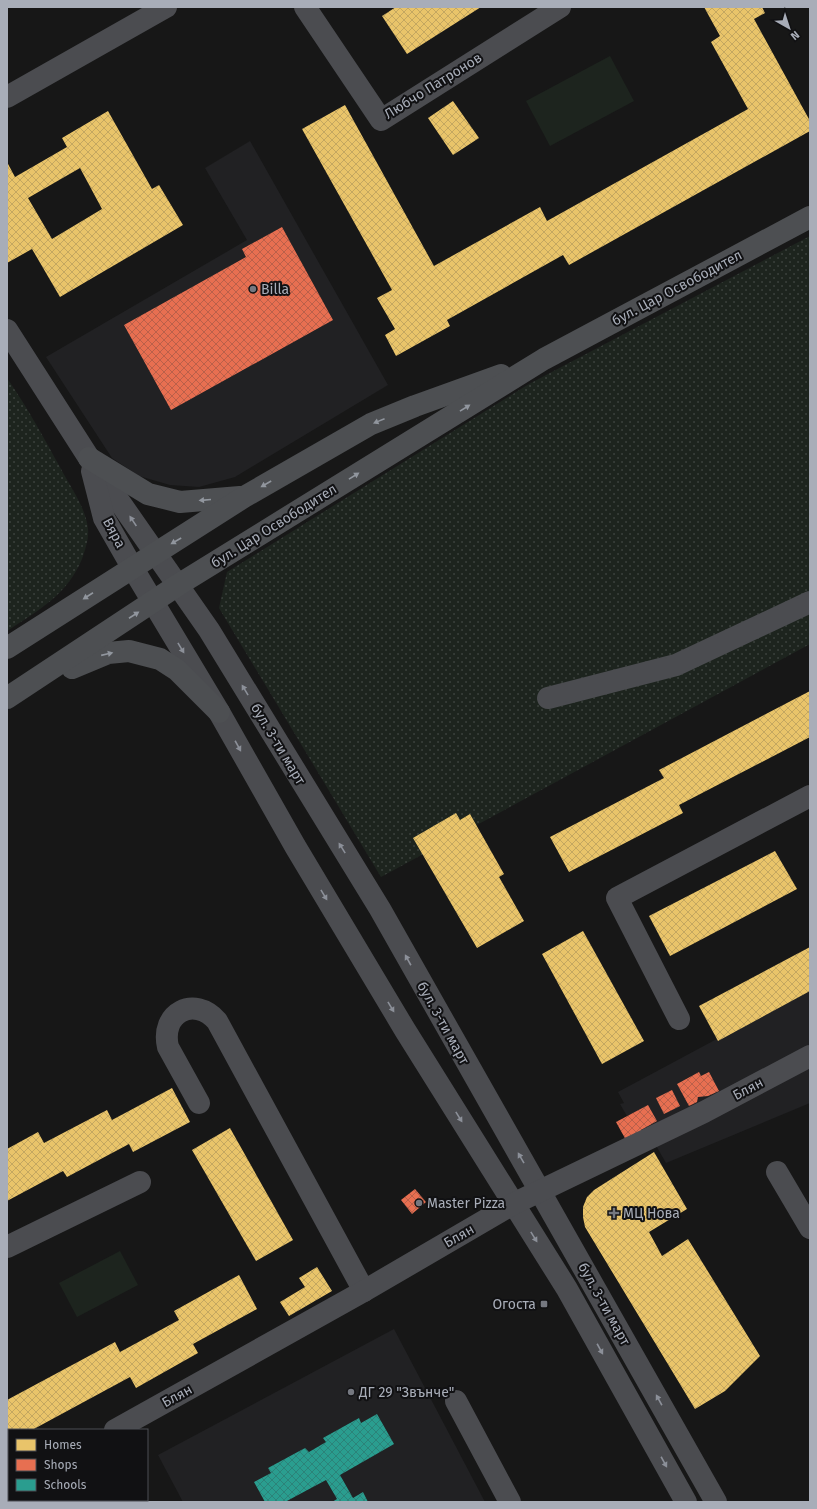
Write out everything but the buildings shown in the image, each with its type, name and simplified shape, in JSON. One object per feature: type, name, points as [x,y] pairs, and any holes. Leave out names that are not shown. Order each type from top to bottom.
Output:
[{"type":"main road","name":"бул. Цар Освободител","points":[[7,698],[178,585],[544,359],[810,217]]},
{"type":"main road","name":"бул. Цар Освободител","points":[[7,648],[244,497],[371,424],[415,406],[544,359]]},
{"type":"main road","points":[[89,458],[148,494],[180,502],[244,497]]},
{"type":"main road","points":[[7,698],[86,661],[108,653],[129,651],[160,659],[177,670],[219,712]]},
{"type":"street","points":[[7,97],[166,7]]},
{"type":"street","name":"Любчо Патронов","points":[[305,7],[381,120],[560,7]]},
{"type":"street","name":"Вяра","points":[[7,330],[89,458],[155,553]]},
{"type":"street","name":"Вяра","points":[[89,458],[104,518],[154,602]]},
{"type":"street","name":"бул. 3-ти март","points":[[155,553],[209,630],[380,909],[484,1096],[541,1192],[716,1502]]},
{"type":"street","name":"бул. 3-ти март","points":[[154,602],[219,712],[295,846],[405,1030],[567,1289],[686,1502]]},
{"type":"street","points":[[548,698],[676,665],[810,602]]},
{"type":"street","points":[[679,1019],[617,898],[810,796]]},
{"type":"street","points":[[199,1103],[168,1047],[166,1039],[166,1030],[176,1015],[184,1010],[194,1008],[211,1014],[217,1021],[364,1291]]},
{"type":"street","name":"Блян","points":[[117,1429],[364,1291],[513,1204],[541,1192],[704,1112],[810,1056]]},
{"type":"street","points":[[777,1172],[810,1228]]},
{"type":"street","points":[[7,1247],[140,1182]]},
{"type":"street","points":[[456,1401],[510,1502]]},
{"type":"shaded area","points":[[610,56],[634,101],[550,146],[526,101]]},
{"type":"shaded area","points":[[250,141],[388,385],[235,477],[199,487],[170,485],[139,476],[112,458],[46,357],[247,240],[205,168]]},
{"type":"shaded area","points":[[810,236],[810,644],[381,877],[219,608],[227,572],[529,384]]},
{"type":"shaded area","points":[[7,378],[78,498],[87,521],[88,533],[82,559],[76,572],[60,592],[51,601],[7,631]]},
{"type":"shaded area","points":[[810,989],[810,1103],[666,1163],[654,1142],[645,1147],[620,1104],[624,1103],[618,1092]]},
{"type":"shaded area","points":[[120,1251],[138,1285],[77,1317],[59,1283]]},
{"type":"shaded area","name":"ДГ 29 \"Звънче\"","points":[[394,1329],[485,1502],[183,1502],[158,1455]]},
{"type":"place","name":"Billa","points":[[253,289]]},
{"type":"place","name":"Master Pizza","points":[[419,1203]]},
{"type":"place","name":"МЦ Нова","points":[[614,1213]]},
{"type":"place","name":"Огоста","points":[[544,1304]]},
{"type":"place","name":"ДГ 29 \"Звънче\"","points":[[351,1392]]}]
